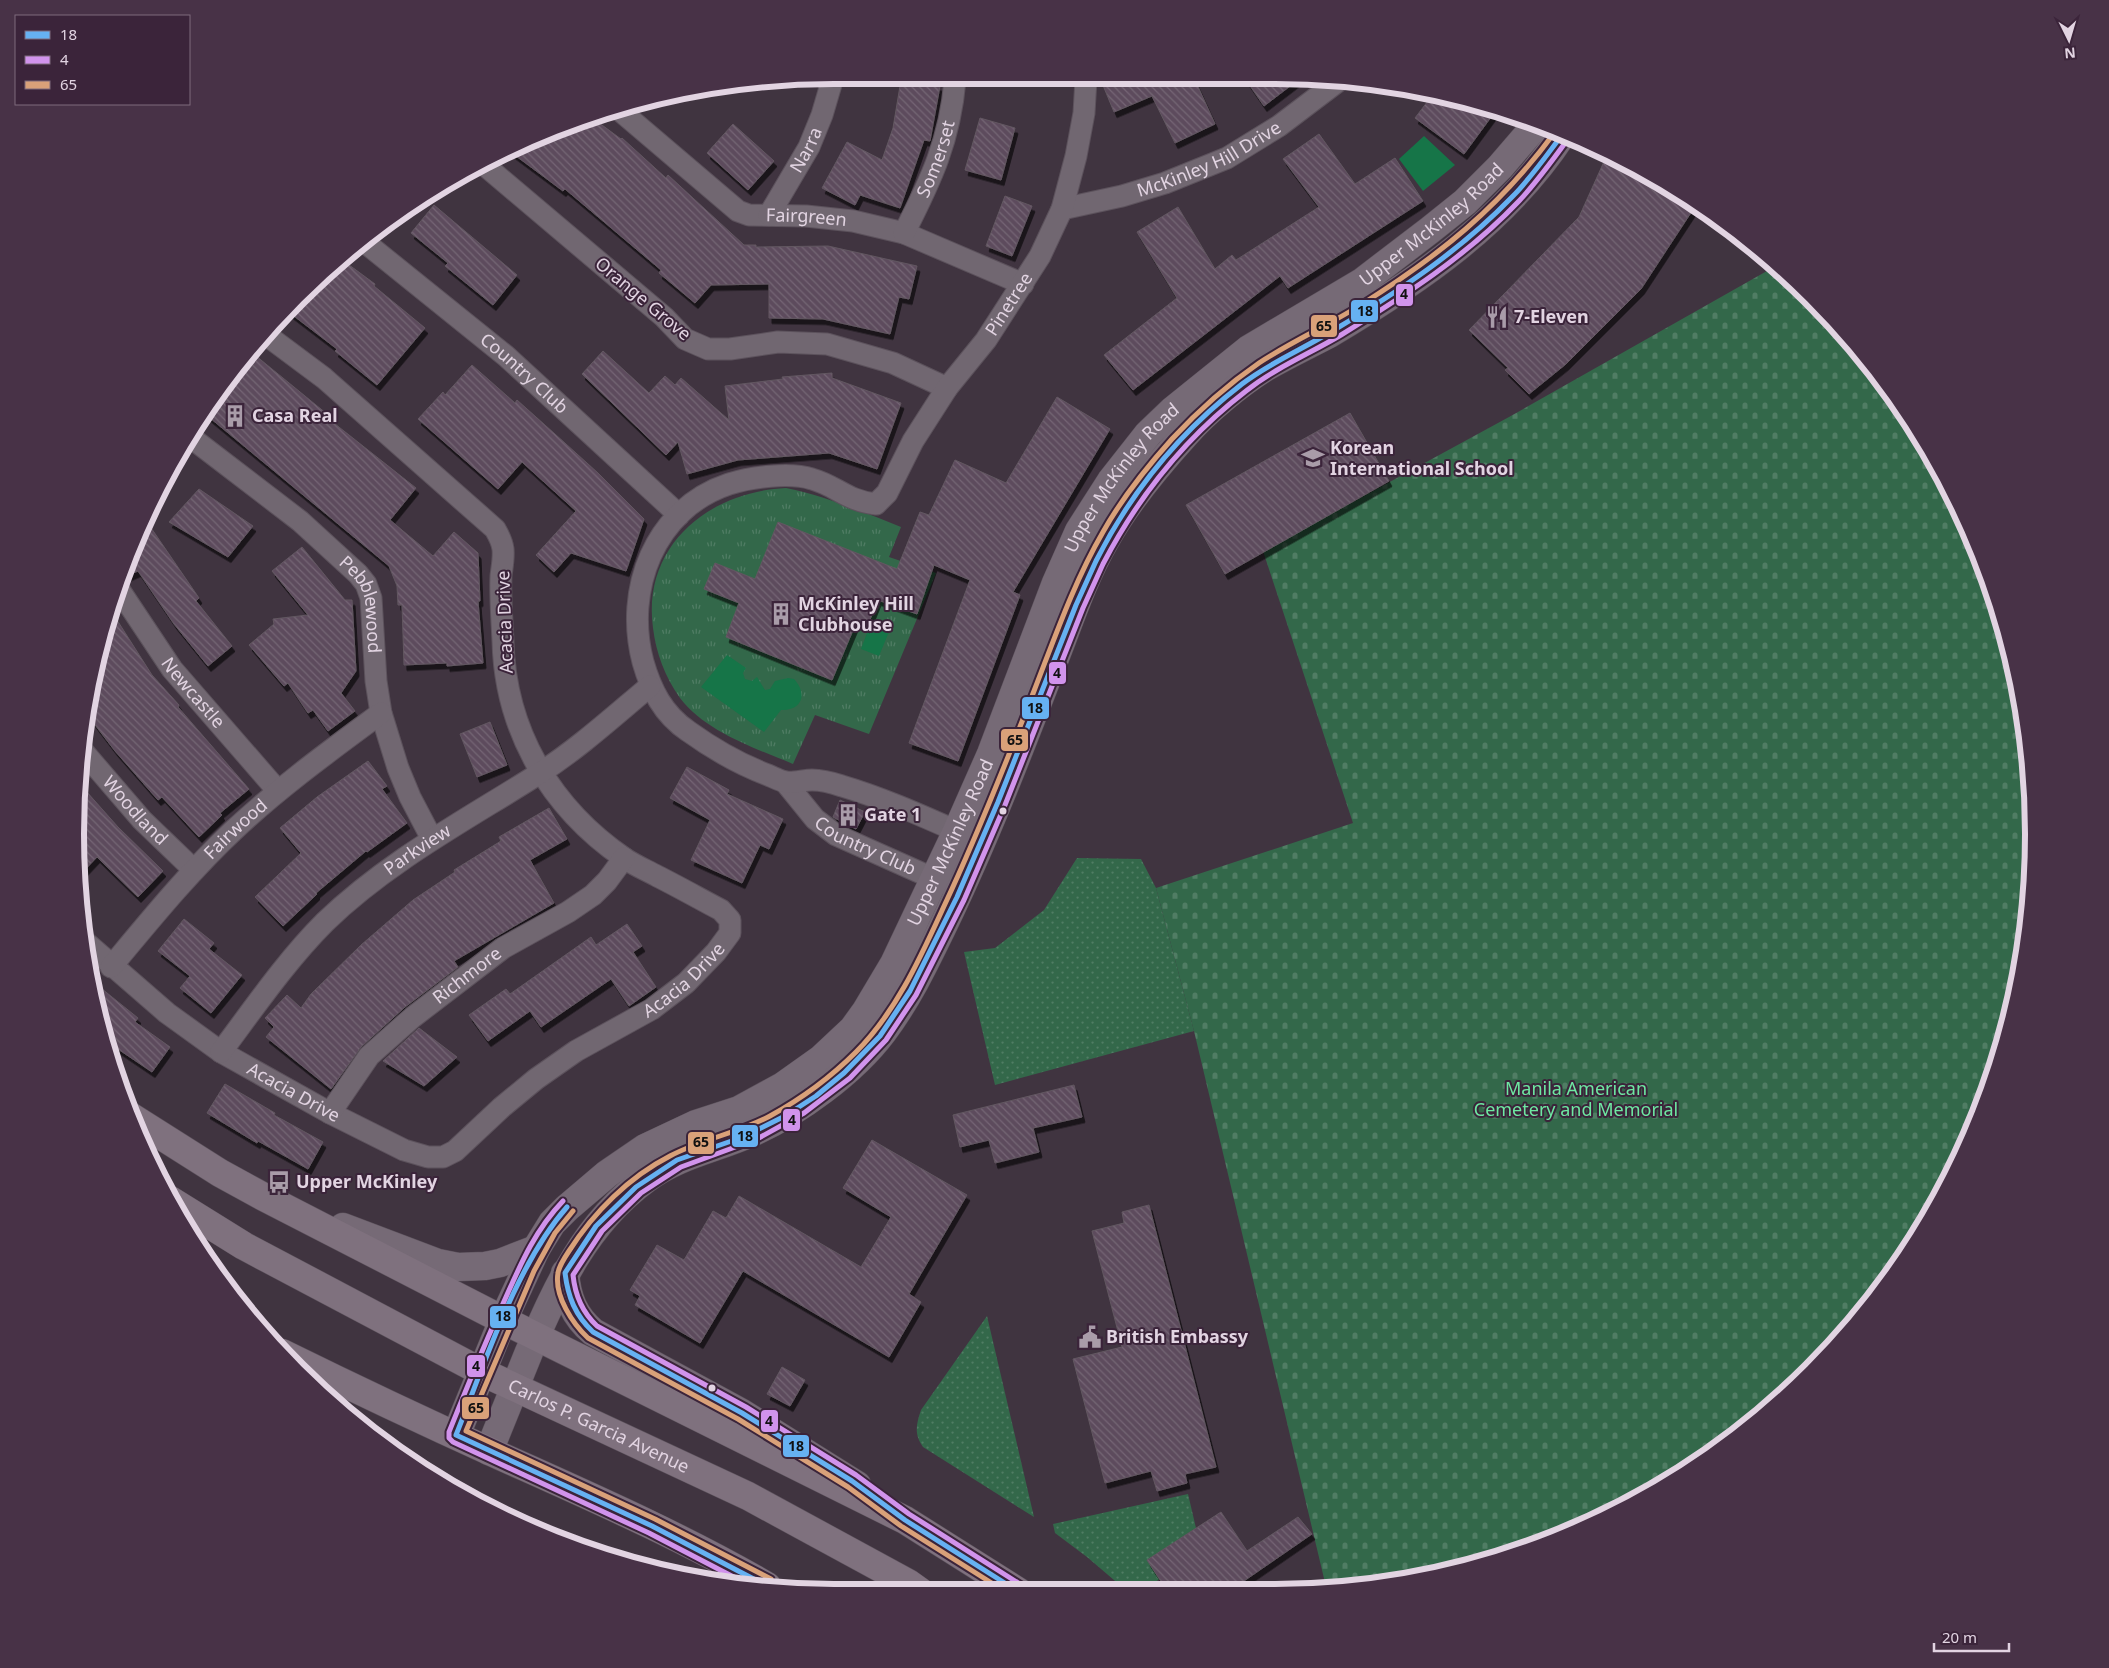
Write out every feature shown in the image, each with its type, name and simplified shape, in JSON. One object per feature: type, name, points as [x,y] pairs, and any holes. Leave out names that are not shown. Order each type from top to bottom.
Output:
[{"type":"main road","name":"Upper McKinley Road","points":[[456,1435],[536,1248],[552,1223],[566,1208],[607,1174],[645,1148],[679,1130],[724,1116],[762,1099],[802,1073],[853,1029],[878,993],[894,964],[958,831],[991,754],[1056,583],[1079,531],[1111,481],[1148,434],[1172,411],[1249,349],[1362,282],[1465,202],[1500,167],[1533,130]]},
{"type":"main road","name":"Upper McKinley Road","points":[[489,1450],[565,1273],[584,1241],[598,1223],[624,1197],[647,1178],[688,1156],[754,1132],[775,1121],[816,1094],[855,1064],[897,1013],[926,961],[982,842],[1082,592],[1104,542],[1132,500],[1188,431],[1263,369],[1328,334],[1445,258],[1483,227],[1521,189],[1558,140]]},
{"type":"main road","points":[[1313,312],[1328,334]]},
{"type":"main road","points":[[142,1124],[220,1173],[262,1196],[504,1320],[905,1520]]},
{"type":"main road","points":[[262,1196],[448,1266],[471,1267],[500,1263],[536,1248]]},
{"type":"main road","name":"Carlos P. Garcia Avenue","points":[[184,1209],[244,1246],[482,1372],[748,1496],[909,1584]]},
{"type":"main road","points":[[565,1273],[571,1305],[579,1319],[593,1332],[742,1413],[852,1482],[905,1520],[1006,1584]]},
{"type":"main road","points":[[300,1361],[623,1511],[757,1580]]},
{"type":"street","name":"Narra","points":[[769,215],[809,147],[822,115],[831,84]]},
{"type":"street","name":"Somerset","points":[[904,233],[930,183],[947,135],[954,84]]},
{"type":"street","name":"Pinetree","points":[[876,504],[887,493],[913,441],[948,388],[986,340],[1040,256],[1062,209],[1076,156],[1084,113],[1086,84]]},
{"type":"street","name":"McKinley Hill Drive","points":[[1062,209],[1122,196],[1165,183],[1227,158],[1279,126],[1332,86]]},
{"type":"street","name":"Fairgreen","points":[[624,114],[738,211],[749,215],[806,216],[853,221],[904,233],[1022,284]]},
{"type":"street","name":"Orange Grove","points":[[488,168],[664,317],[685,339],[708,349],[730,349],[778,342],[827,344],[893,363],[948,388]]},
{"type":"street","name":"Country Club","points":[[369,246],[506,356],[679,515]]},
{"type":"street","name":"Acacia Drive","points":[[93,949],[166,1013],[221,1052],[330,1113],[404,1150],[428,1157],[443,1156],[455,1151],[502,1107],[536,1079],[576,1051],[652,1009],[686,983],[716,952],[730,933],[730,920],[721,910],[624,858],[574,816],[542,772],[523,740],[507,686],[503,659],[501,577],[504,552],[501,539],[495,528],[324,378],[271,338]]},
{"type":"street","name":"Pebblewood","points":[[195,441],[300,521],[358,574],[366,584],[371,598],[376,681],[381,713],[401,775],[432,839]]},
{"type":"street","name":"Country Club","points":[[876,504],[859,502],[812,479],[787,476],[760,478],[729,484],[700,498],[679,515],[657,544],[648,560],[640,583],[637,616],[640,649],[650,686],[665,709],[685,730],[721,753],[785,782],[813,780],[861,792],[982,842]]},
{"type":"street","name":"Newcastle","points":[[123,596],[172,669],[278,791]]},
{"type":"street","name":"Parkview","points":[[221,1052],[282,972],[325,922],[370,884],[432,839],[542,772],[601,727],[650,686]]},
{"type":"street","name":"Fairwood","points":[[111,966],[194,870],[278,791],[381,713]]},
{"type":"street","name":"Woodland","points":[[88,758],[142,820],[194,870]]},
{"type":"street","name":"Country Club","points":[[785,782],[800,803],[824,828],[836,835],[936,878],[960,891]]},
{"type":"street","name":"Richmore","points":[[330,1113],[369,1056],[412,1017],[502,948],[568,912],[593,895],[607,881],[624,858]]},
{"type":"green space","name":"Manila American Cemetery and Memorial","points":[[1769,270],[1806,303],[1870,377],[1899,417],[1925,459],[1948,502],[1968,547],[1985,593],[2000,640],[2011,688],[2019,736],[2024,785],[2024,883],[2019,932],[2000,1028],[1968,1121],[1948,1166],[1925,1209],[1899,1251],[1839,1329],[1806,1365],[1732,1429],[1692,1458],[1650,1484],[1607,1507],[1562,1527],[1469,1559],[1373,1578],[1325,1583],[1194,1031],[1156,888],[1353,823],[1263,551],[1509,417]]},
{"type":"green space","points":[[786,488],[830,500],[901,527],[889,557],[936,573],[869,734],[815,715],[793,764],[717,730],[691,710],[680,698],[666,673],[656,647],[652,599],[658,572],[670,549],[686,529],[707,512],[731,500],[757,492]]},
{"type":"green space","points":[[1077,858],[1141,859],[1156,888],[1194,1031],[995,1085],[964,952],[995,948],[1044,910]]},
{"type":"green space","points":[[987,1316],[1034,1517],[923,1447],[917,1434],[921,1410]]},
{"type":"green space","points":[[1188,1494],[1196,1528],[1147,1560],[1160,1579],[1152,1584],[1119,1584],[1055,1533],[1053,1524]]},
{"type":"shaded area","points":[[1424,136],[1455,165],[1423,191],[1399,159]]},
{"type":"shaded area","points":[[872,620],[891,627],[879,656],[861,649]]},
{"type":"shaded area","points":[[727,655],[746,668],[743,673],[745,679],[752,681],[757,677],[765,690],[770,689],[775,681],[788,678],[794,679],[801,690],[802,696],[798,705],[788,710],[781,710],[764,732],[701,687]]},
{"type":"building","points":[[900,84],[940,86],[930,141],[924,140],[900,208],[860,195],[855,205],[822,188],[847,142],[882,160],[893,128]]},
{"type":"building","points":[[1102,84],[1197,84],[1215,124],[1175,143],[1152,96],[1114,112]]},
{"type":"building","points":[[1249,84],[1292,84],[1264,106]]},
{"type":"building","points":[[1429,100],[1492,116],[1464,154],[1415,118]]},
{"type":"building","points":[[980,118],[1015,128],[1001,180],[965,170]]},
{"type":"building","points":[[598,122],[622,138],[666,178],[668,175],[744,245],[756,245],[756,247],[828,246],[917,266],[909,299],[899,297],[890,334],[823,319],[769,318],[769,284],[711,285],[695,303],[659,273],[661,270],[565,189],[563,191],[515,155]]},
{"type":"building","points":[[733,124],[774,161],[748,190],[707,153]]},
{"type":"building","points":[[1319,134],[1355,184],[1395,158],[1423,201],[1288,288],[1280,276],[1133,390],[1104,355],[1177,298],[1137,232],[1178,207],[1215,269],[1232,255],[1236,260],[1319,207],[1283,159]]},
{"type":"building","points":[[1605,160],[1650,184],[1692,210],[1641,289],[1566,364],[1529,394],[1505,370],[1508,368],[1469,330],[1579,217]]},
{"type":"building","points":[[1005,196],[1032,206],[1012,256],[986,246]]},
{"type":"building","points":[[434,205],[517,275],[493,305],[445,266],[448,263],[411,233]]},
{"type":"building","points":[[347,263],[375,284],[374,286],[425,328],[377,385],[335,351],[337,349],[292,315]]},
{"type":"building","points":[[603,351],[649,393],[665,376],[675,385],[681,378],[729,420],[725,386],[783,379],[782,377],[832,373],[832,378],[901,403],[877,469],[829,453],[738,460],[687,474],[678,442],[666,455],[582,374]]},
{"type":"building","points":[[256,356],[327,414],[325,416],[416,488],[390,520],[433,556],[454,532],[478,553],[480,601],[478,601],[483,663],[447,666],[447,663],[404,665],[402,605],[398,605],[397,586],[389,566],[210,418]]},
{"type":"building","points":[[472,365],[515,403],[517,400],[555,434],[644,519],[626,571],[571,553],[554,572],[536,555],[576,511],[522,462],[498,489],[418,419],[443,392],[445,395]]},
{"type":"building","points":[[1057,397],[1110,429],[1013,592],[1020,595],[958,761],[909,743],[970,580],[934,565],[917,614],[878,600],[867,627],[856,623],[832,680],[726,637],[739,603],[704,589],[715,563],[755,579],[778,522],[897,569],[920,512],[929,515],[955,460],[1006,483]]},
{"type":"building","points":[[1350,413],[1389,481],[1225,574],[1186,505]]},
{"type":"building","points":[[199,489],[253,526],[228,557],[169,522]]},
{"type":"building","points":[[150,526],[199,598],[196,601],[232,646],[208,666],[174,624],[138,571],[131,574]]},
{"type":"building","points":[[302,547],[345,600],[352,600],[356,671],[341,693],[355,711],[328,731],[313,710],[308,713],[288,683],[284,686],[249,645],[274,624],[273,619],[308,615],[272,571]]},
{"type":"building","points":[[116,618],[152,675],[249,789],[220,813],[222,815],[199,837],[162,797],[158,800],[115,751],[92,721],[98,688]]},
{"type":"building","points":[[490,722],[507,765],[477,777],[460,734]]},
{"type":"building","points":[[368,761],[387,786],[382,789],[407,823],[366,851],[316,893],[283,926],[255,897],[301,853],[280,828],[317,797]]},
{"type":"building","points":[[687,767],[729,790],[727,794],[783,819],[769,849],[760,845],[742,883],[691,860],[710,820],[670,798]]},
{"type":"building","points":[[85,790],[118,827],[163,871],[138,897],[97,857],[85,870]]},
{"type":"building","name":"Gate 1","points":[[840,800],[865,812],[856,829],[833,817]]},
{"type":"building","points":[[549,808],[567,839],[530,860],[554,903],[454,961],[458,967],[405,1007],[361,1047],[331,1089],[266,1037],[274,1027],[265,1018],[287,995],[301,1008],[311,994],[361,945],[413,900],[455,872],[454,870],[501,841],[499,837]]},
{"type":"building","points":[[184,919],[214,943],[209,949],[242,975],[211,1013],[180,988],[190,976],[158,951]]},
{"type":"building","points":[[627,924],[642,946],[633,952],[656,987],[629,1006],[611,979],[541,1027],[530,1011],[488,1041],[469,1015],[506,989],[510,994],[591,937],[596,945]]},
{"type":"building","points":[[100,987],[138,1018],[135,1022],[170,1047],[152,1072],[115,1047]]},
{"type":"building","points":[[419,1028],[457,1057],[424,1086],[383,1061]]},
{"type":"building","points":[[225,1084],[275,1113],[274,1115],[323,1142],[308,1169],[258,1141],[257,1143],[207,1113]]},
{"type":"building","points":[[1074,1085],[1082,1117],[1033,1128],[1039,1152],[995,1163],[989,1140],[960,1147],[953,1115]]},
{"type":"building","points":[[872,1140],[967,1195],[909,1294],[921,1302],[889,1357],[743,1271],[700,1343],[635,1305],[640,1296],[630,1290],[657,1245],[684,1260],[713,1211],[726,1218],[739,1196],[861,1267],[891,1217],[843,1188]]},
{"type":"building","points":[[1149,1205],[1216,1467],[1185,1474],[1187,1483],[1157,1491],[1151,1471],[1105,1483],[1073,1359],[1122,1347],[1092,1231],[1124,1223],[1122,1212]]},
{"type":"building","points":[[782,1367],[805,1380],[790,1406],[767,1394]]},
{"type":"building","points":[[1221,1512],[1247,1551],[1298,1517],[1312,1534],[1240,1584],[1163,1584],[1147,1560]]},
{"type":"transit line","name":"65","points":[[993,1584],[901,1526],[848,1487],[738,1419],[588,1338],[576,1325],[562,1300],[558,1282],[560,1267],[569,1251],[601,1209],[640,1174],[682,1150],[758,1122],[793,1102],[826,1079],[856,1052],[884,1019],[917,963],[969,851],[1083,570],[1118,507],[1162,450],[1203,408],[1247,371],[1359,306],[1416,268],[1466,229],[1512,184],[1551,137]]},
{"type":"transit line","name":"18","points":[[1006,1584],[905,1520],[852,1481],[742,1413],[593,1332],[581,1319],[573,1305],[565,1273],[596,1226],[636,1187],[677,1160],[743,1137],[785,1116],[816,1096],[844,1073],[880,1036],[910,991],[957,897],[998,802],[1076,605],[1096,561],[1141,487],[1178,442],[1220,402],[1253,376],[1358,316],[1428,270],[1450,253],[1492,217],[1519,190],[1558,140]]},
{"type":"transit line","name":"4","points":[[1020,1584],[909,1514],[856,1475],[746,1407],[597,1326],[587,1315],[580,1303],[573,1275],[602,1231],[641,1193],[681,1167],[757,1139],[804,1113],[850,1078],[886,1040],[916,995],[964,900],[1005,805],[1083,608],[1103,564],[1148,492],[1184,448],[1224,409],[1257,383],[1365,320],[1434,274],[1478,240],[1519,201],[1565,142]]},
{"type":"transit line","name":"4","points":[[563,1201],[535,1237],[521,1264],[475,1369],[449,1432],[449,1438],[453,1442],[649,1533],[735,1578]]},
{"type":"transit line","name":"18","points":[[456,1435],[490,1347],[517,1286],[549,1230],[567,1207]]},
{"type":"transit line","name":"65","points":[[573,1211],[555,1233],[534,1271],[466,1431],[655,1519],[771,1579]]},
{"type":"transit line","name":"18","points":[[456,1435],[652,1526],[755,1580]]},
{"type":"place","name":"7-Eleven","points":[[1497,317]]},
{"type":"place","name":"Casa Real","points":[[235,416]]},
{"type":"place","name":"Korean International School","points":[[1313,458]]},
{"type":"place","name":"McKinley Hill Clubhouse","points":[[781,614]]},
{"type":"place","name":"Gate 1","points":[[848,815]]},
{"type":"place","name":"Upper McKinley","points":[[279,1182]]},
{"type":"place","name":"British Embassy","points":[[1090,1337]]}]
